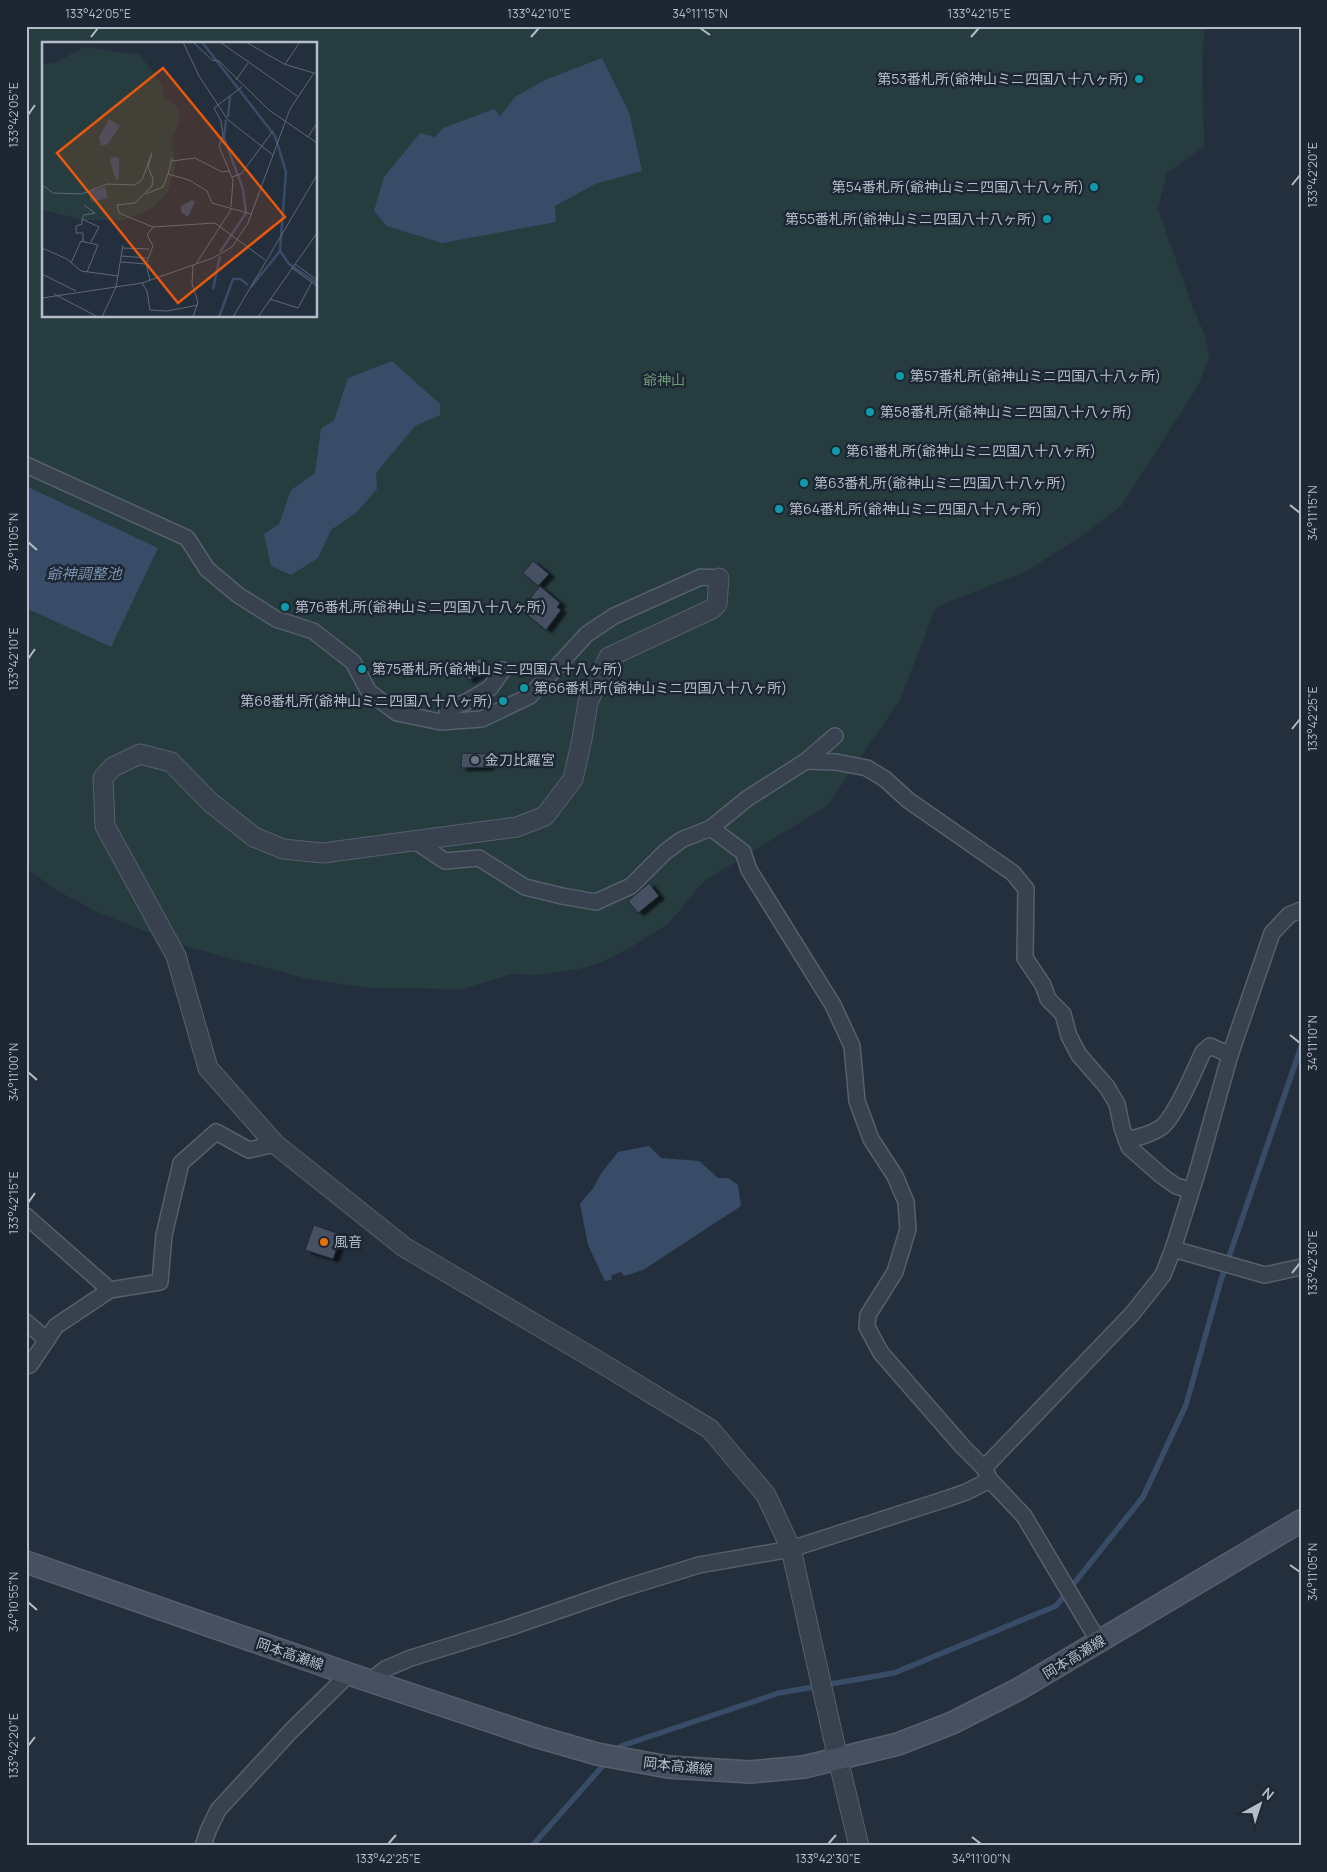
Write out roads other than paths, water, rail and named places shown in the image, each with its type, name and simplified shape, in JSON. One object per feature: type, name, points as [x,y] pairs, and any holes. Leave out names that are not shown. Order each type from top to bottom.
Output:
[{"type":"main road","name":"岡本高瀬線","points":[[26,1562],[349,1674],[597,1754],[668,1768],[750,1772],[804,1767],[898,1744],[952,1723],[1019,1689],[1301,1521]]},
{"type":"street","points":[[26,465],[187,538],[207,569],[238,595],[276,619],[313,631],[352,662],[369,692],[397,713],[447,722],[482,719],[530,696],[587,634],[614,616],[702,578],[719,578],[717,604],[712,609],[609,657],[588,702],[573,779],[545,816],[517,827],[323,853],[283,850],[254,837],[210,802],[171,762],[140,754],[113,767],[103,778],[104,826],[176,956],[208,1068],[275,1144],[404,1247],[710,1429],[766,1495],[790,1549],[860,1846]]},
{"type":"street","points":[[447,722],[447,708],[466,702],[490,688],[503,670]]},
{"type":"street","points":[[414,841],[445,861],[479,858],[525,887],[596,902],[632,886],[665,852],[681,840],[711,828],[748,798],[806,761],[835,736]]},
{"type":"street","points":[[806,761],[836,762],[867,768],[885,779],[908,800],[1013,873],[1026,890],[1025,958],[1043,984],[1048,999],[1063,1014],[1069,1036],[1078,1055],[1107,1087],[1118,1104],[1129,1147],[1176,1186],[1191,1190]]},
{"type":"street","points":[[711,828],[743,852],[749,870],[834,1005],[852,1046],[857,1101],[871,1139],[895,1176],[906,1202],[908,1229],[906,1238],[895,1272],[868,1315],[867,1327],[881,1353],[1024,1516],[1099,1642]]},
{"type":"street","points":[[370,1681],[385,1669],[412,1658],[621,1589],[699,1565],[790,1549],[958,1495],[987,1474],[1132,1314],[1163,1275],[1174,1249],[1230,1055],[1272,933],[1289,915],[1301,910]]},
{"type":"street","points":[[1126,1140],[1144,1136],[1162,1126],[1172,1113],[1203,1052],[1210,1046],[1230,1055]]},
{"type":"street","points":[[26,1366],[30,1365],[56,1326],[110,1290],[160,1282],[164,1235],[181,1163],[195,1150],[216,1132],[249,1150],[275,1144]]},
{"type":"street","points":[[26,1216],[110,1290]]},
{"type":"street","points":[[1174,1249],[1265,1275],[1301,1267]]},
{"type":"street","points":[[26,1322],[47,1340]]},
{"type":"street","points":[[204,1846],[208,1831],[218,1810],[290,1732],[349,1674]]},
{"type":"water","points":[[602,58],[629,112],[642,171],[595,184],[555,206],[556,222],[442,243],[387,226],[374,211],[384,177],[420,133],[435,137],[443,128],[494,109],[500,116],[516,96],[545,80]]},
{"type":"water","points":[[392,361],[440,404],[440,415],[415,426],[376,473],[377,489],[356,513],[331,530],[318,558],[291,575],[271,566],[264,534],[279,524],[291,490],[315,473],[321,429],[334,420],[348,378]]},
{"type":"water","name":"爺神調整池","points":[[26,486],[158,548],[111,647],[26,608]]},
{"type":"water","points":[[649,1146],[661,1158],[699,1161],[718,1178],[728,1178],[738,1185],[741,1206],[643,1270],[624,1276],[621,1272],[612,1275],[611,1280],[605,1281],[588,1245],[580,1204],[618,1152]]},
{"type":"waterway","points":[[615,1753],[621,1746],[779,1693],[894,1673],[1056,1606],[1143,1497],[1186,1405],[1221,1280],[1301,1047]]},
{"type":"waterway","points":[[532,1846],[607,1761]]},
{"type":"place","name":"第53番札所(爺神山ミニ四国八十八ヶ所)","points":[[1139,79]]},
{"type":"place","name":"第54番札所(爺神山ミニ四国八十八ヶ所)","points":[[1094,187]]},
{"type":"place","name":"第55番札所(爺神山ミニ四国八十八ヶ所)","points":[[1047,219]]},
{"type":"place","name":"第57番札所(爺神山ミニ四国八十八ヶ所)","points":[[900,376]]},
{"type":"place","name":"第58番札所(爺神山ミニ四国八十八ヶ所)","points":[[870,412]]},
{"type":"place","name":"第61番札所(爺神山ミニ四国八十八ヶ所)","points":[[836,451]]},
{"type":"place","name":"第63番札所(爺神山ミニ四国八十八ヶ所)","points":[[804,483]]},
{"type":"place","name":"第64番札所(爺神山ミニ四国八十八ヶ所)","points":[[779,509]]},
{"type":"place","name":"第76番札所(爺神山ミニ四国八十八ヶ所)","points":[[285,607]]},
{"type":"place","name":"第75番札所(爺神山ミニ四国八十八ヶ所)","points":[[362,669]]},
{"type":"place","name":"第66番札所(爺神山ミニ四国八十八ヶ所)","points":[[524,688]]},
{"type":"place","name":"第68番札所(爺神山ミニ四国八十八ヶ所)","points":[[503,701]]},
{"type":"place","name":"金刀比羅宮","points":[[475,760]]},
{"type":"place","name":"風音","points":[[324,1242]]},
{"type":"park label","name":"爺神山","points":[[664,380]]}]
